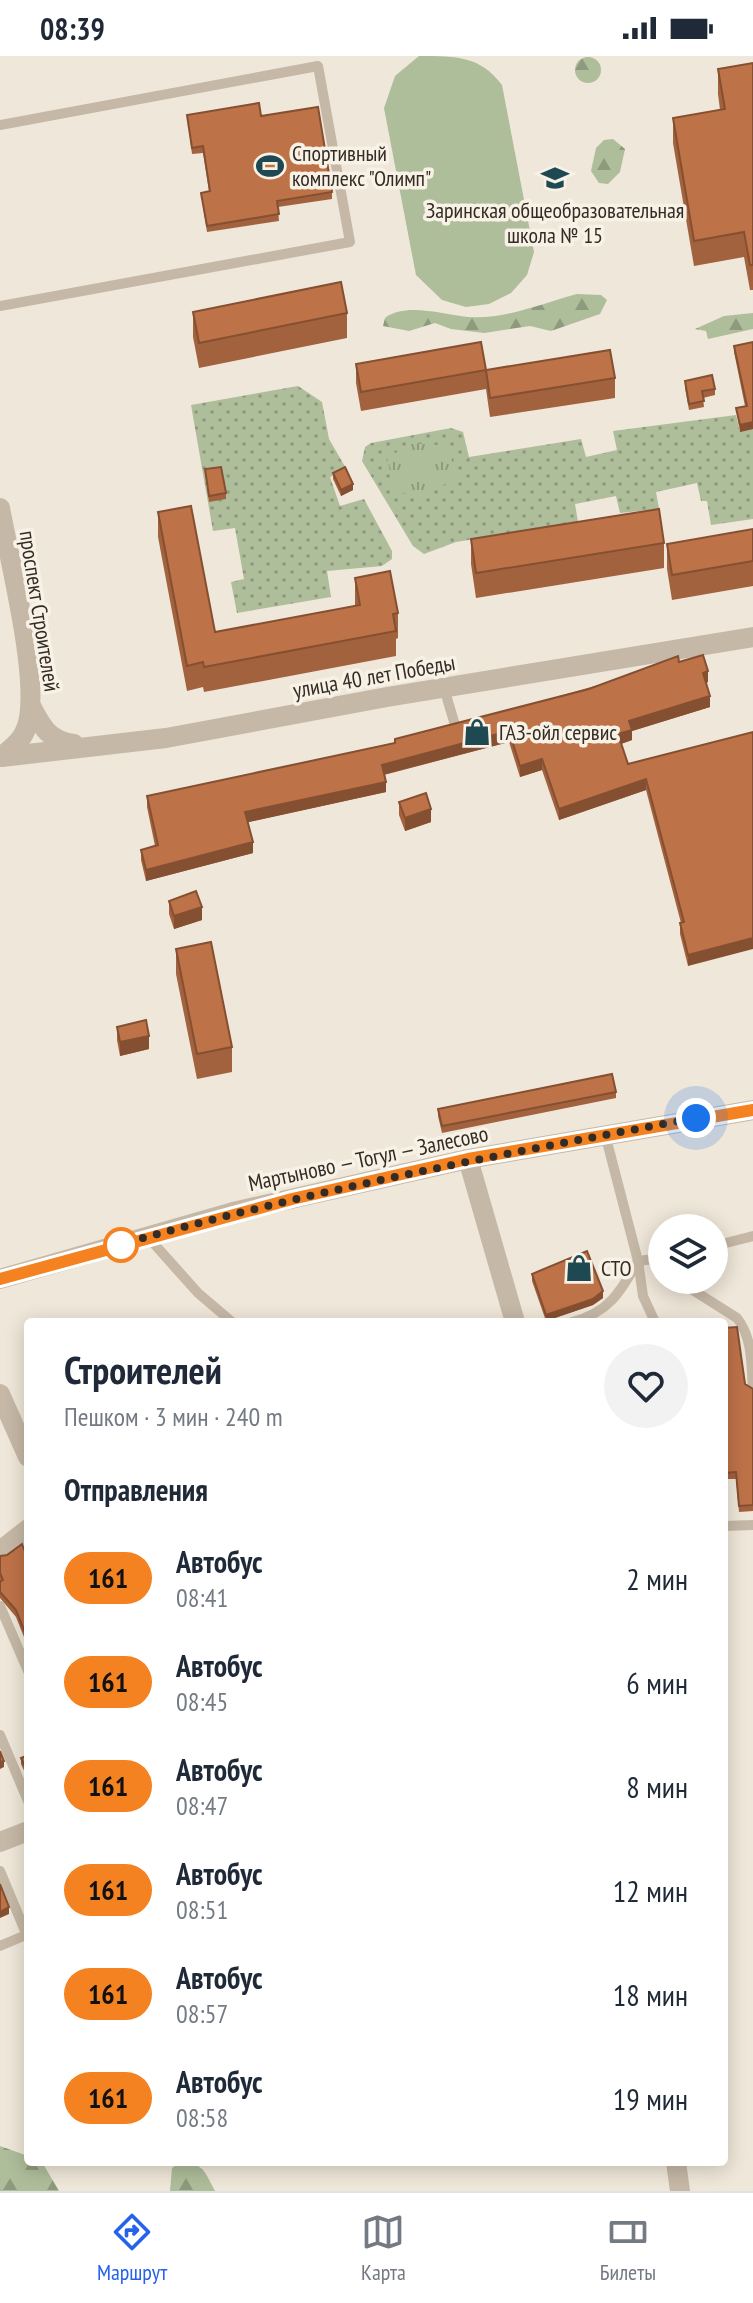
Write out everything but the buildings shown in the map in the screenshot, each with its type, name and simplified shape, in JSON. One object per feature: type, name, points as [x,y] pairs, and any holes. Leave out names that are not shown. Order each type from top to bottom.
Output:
[{"type":"street","name":"проспект Строителей","points":[[0,508],[28,661],[31,706],[26,730],[1,757]]},
{"type":"street","name":"улица 40 лет Победы","points":[[1,757],[166,738],[753,637]]},
{"type":"street","points":[[31,706],[44,730],[54,739],[94,746]]},
{"type":"street","name":"Мартыново — Тогул — Залесово","points":[[0,1279],[233,1212],[468,1159],[753,1110]]},
{"type":"street","points":[[468,1159],[514,1318]]},
{"type":"street","points":[[0,1394],[24,1448]]},
{"type":"street","points":[[0,1551],[24,1533]]},
{"type":"street","points":[[0,1842],[24,1833]]},
{"type":"street","points":[[677,2166],[680,2191]]},
{"type":"lane","points":[[0,125],[318,66],[350,242],[0,306]]},
{"type":"lane","points":[[444,688],[455,725]]},
{"type":"lane","points":[[605,1134],[644,1261],[643,1296],[653,1318]]},
{"type":"lane","points":[[728,1242],[753,1236]]},
{"type":"lane","points":[[148,1237],[198,1293],[227,1318]]},
{"type":"lane","points":[[588,1318],[596,1316],[644,1261],[648,1260]]},
{"type":"lane","points":[[644,1261],[648,1263]]},
{"type":"lane","points":[[699,1294],[737,1318],[744,1327],[750,1347],[753,1389]]},
{"type":"lane","points":[[728,1526],[753,1525]]},
{"type":"lane","points":[[0,1606],[24,1662]]},
{"type":"lane","points":[[0,1735],[24,1792]]},
{"type":"lane","points":[[0,1871],[24,1929]]},
{"type":"lane","points":[[0,1946],[24,1937]]},
{"type":"green space","points":[[419,56],[445,56],[476,63],[494,75],[502,85],[534,252],[527,275],[511,293],[489,304],[466,307],[442,300],[416,275],[384,108],[395,76]]},
{"type":"green space","points":[[588,57],[598,60],[601,70],[598,80],[588,83],[578,80],[575,70],[578,60]]},
{"type":"green space","points":[[613,139],[625,149],[620,172],[608,184],[599,183],[591,171],[596,148],[604,140]]},
{"type":"green space","points":[[577,294],[601,295],[607,300],[600,314],[551,331],[530,326],[484,333],[451,329],[435,323],[409,331],[383,326],[385,318],[403,311],[468,317],[495,316]]},
{"type":"green space","points":[[753,313],[753,329],[708,339],[706,331],[695,329],[724,316]]},
{"type":"green space","points":[[298,386],[322,402],[329,439],[347,470],[330,477],[340,506],[364,499],[392,551],[392,559],[382,566],[327,571],[331,597],[237,613],[231,582],[244,579],[235,528],[213,531],[191,405]]},
{"type":"green space","points":[[736,415],[740,432],[753,429],[753,519],[711,525],[707,501],[701,501],[697,483],[656,492],[659,509],[620,513],[616,496],[575,504],[578,522],[456,542],[424,554],[413,546],[362,461],[365,447],[371,443],[451,428],[463,432],[469,457],[581,439],[586,457],[617,450],[613,431]]},
{"type":"green space","points":[[412,443],[449,446],[455,478],[427,495],[395,492],[387,458]]},
{"type":"green space","points":[[0,2146],[24,2155],[24,2166],[44,2166],[59,2191],[0,2191]]},
{"type":"green space","points":[[199,2166],[215,2191],[170,2191],[172,2168]]},
{"type":"bus line","name":"161","points":[[0,1279],[233,1212],[468,1159],[753,1110]]},
{"type":"place","name":"Спортивный комплекс \"Олимп\"","points":[[270,166]]},
{"type":"place","name":"Заринская общеобразовательная школа № 15","points":[[555,178]]},
{"type":"place","name":"ГАЗ-ойл сервис","points":[[477,732]]},
{"type":"place","name":"СТО","points":[[579,1268]]},
{"type":"route","points":[[121,1245],[118,1245],[233,1212],[468,1159],[696,1118]]}]
